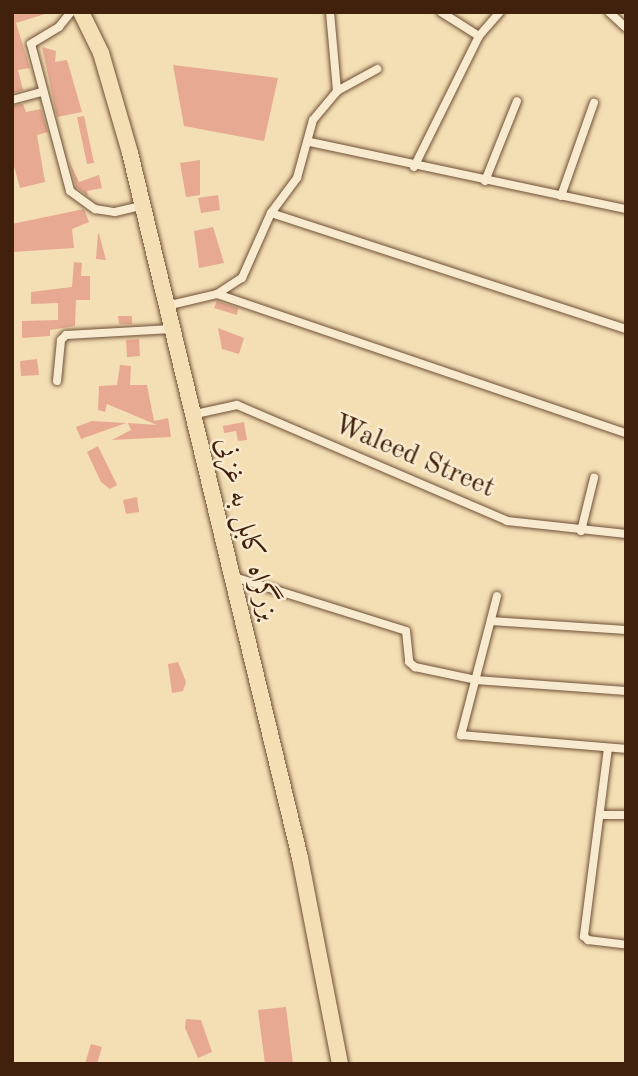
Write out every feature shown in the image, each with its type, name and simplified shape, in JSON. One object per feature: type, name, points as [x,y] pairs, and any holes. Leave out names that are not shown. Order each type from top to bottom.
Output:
[{"type":"highway","name":"بزرگراه کابل به غزنی","points":[[81,12],[101,53],[142,206],[300,858],[340,1064]]},
{"type":"street","points":[[71,12],[59,27],[31,44],[41,92],[74,196],[95,209],[115,212],[142,206]]},
{"type":"street","points":[[330,12],[337,91]]},
{"type":"street","points":[[441,12],[479,36]]},
{"type":"street","points":[[414,167],[479,36],[500,12]]},
{"type":"street","points":[[609,12],[626,28]]},
{"type":"street","points":[[166,306],[217,294],[242,278],[271,213],[297,178],[310,142],[313,120],[337,91],[377,69]]},
{"type":"street","points":[[12,100],[41,92]]},
{"type":"street","points":[[485,181],[517,101]]},
{"type":"street","points":[[561,196],[594,103]]},
{"type":"street","points":[[310,142],[414,167],[626,209]]},
{"type":"street","points":[[271,213],[626,329]]},
{"type":"street","points":[[217,294],[626,433]]},
{"type":"street","points":[[57,381],[61,340],[66,335],[172,329]]},
{"type":"street","name":"Waleed Street","points":[[191,415],[237,405],[507,521],[626,534]]},
{"type":"street","points":[[581,531],[594,478]]},
{"type":"street","points":[[231,576],[397,627],[409,638],[409,662],[476,680],[626,691]]},
{"type":"street","points":[[497,596],[461,735],[626,749]]},
{"type":"street","points":[[491,621],[626,630]]},
{"type":"street","points":[[608,748],[584,936],[588,940],[626,945]]},
{"type":"street","points":[[600,815],[626,815]]},
{"type":"building","points":[[12,12],[45,14],[16,23],[30,68],[18,70],[23,90],[12,93]]},
{"type":"building","points":[[42,47],[56,51],[55,62],[67,60],[82,112],[57,117]]},
{"type":"building","points":[[173,65],[278,78],[264,141],[184,126]]},
{"type":"building","points":[[23,104],[26,112],[41,109],[48,132],[37,135],[45,182],[20,188],[12,159],[12,106]]},
{"type":"building","points":[[84,116],[94,163],[87,164],[77,117]]},
{"type":"building","points":[[200,160],[200,195],[186,197],[180,163]]},
{"type":"building","points":[[69,161],[79,182],[99,175],[102,188],[87,191],[88,196],[76,187]]},
{"type":"building","points":[[218,195],[220,210],[201,213],[198,198]]},
{"type":"building","points":[[84,209],[89,222],[72,229],[74,248],[12,252],[12,224]]},
{"type":"building","points":[[213,227],[224,263],[199,268],[194,231]]},
{"type":"building","points":[[99,234],[106,260],[96,259]]},
{"type":"building","points":[[74,262],[82,263],[81,276],[90,276],[90,300],[76,300],[75,326],[50,330],[50,336],[22,338],[22,321],[58,320],[58,303],[31,304],[31,292],[72,287]]},
{"type":"building","points":[[217,301],[238,308],[237,315],[214,308]]},
{"type":"building","points":[[118,316],[132,316],[132,324],[119,324]]},
{"type":"building","points":[[218,328],[244,338],[239,354],[222,349]]},
{"type":"building","points":[[139,339],[140,356],[127,357],[126,340]]},
{"type":"building","points":[[37,359],[39,375],[21,376],[20,361]]},
{"type":"building","points":[[120,365],[131,366],[130,385],[147,385],[154,421],[168,418],[171,437],[112,440],[131,430],[128,423],[157,425],[107,404],[105,412],[98,410],[99,386],[117,385]]},
{"type":"building","points":[[92,421],[126,423],[81,439],[76,427]]},
{"type":"building","points":[[244,422],[247,440],[238,441],[236,431],[224,433],[223,426]]},
{"type":"building","points":[[98,446],[117,485],[110,489],[101,482],[87,452]]},
{"type":"building","points":[[137,497],[139,512],[126,514],[123,500]]},
{"type":"building","points":[[178,662],[186,682],[183,691],[172,693],[168,664]]},
{"type":"building","points":[[286,1007],[293,1064],[265,1064],[258,1010]]},
{"type":"building","points":[[186,1019],[201,1020],[212,1052],[198,1058],[185,1028]]},
{"type":"building","points":[[91,1044],[102,1047],[97,1064],[85,1064]]}]
